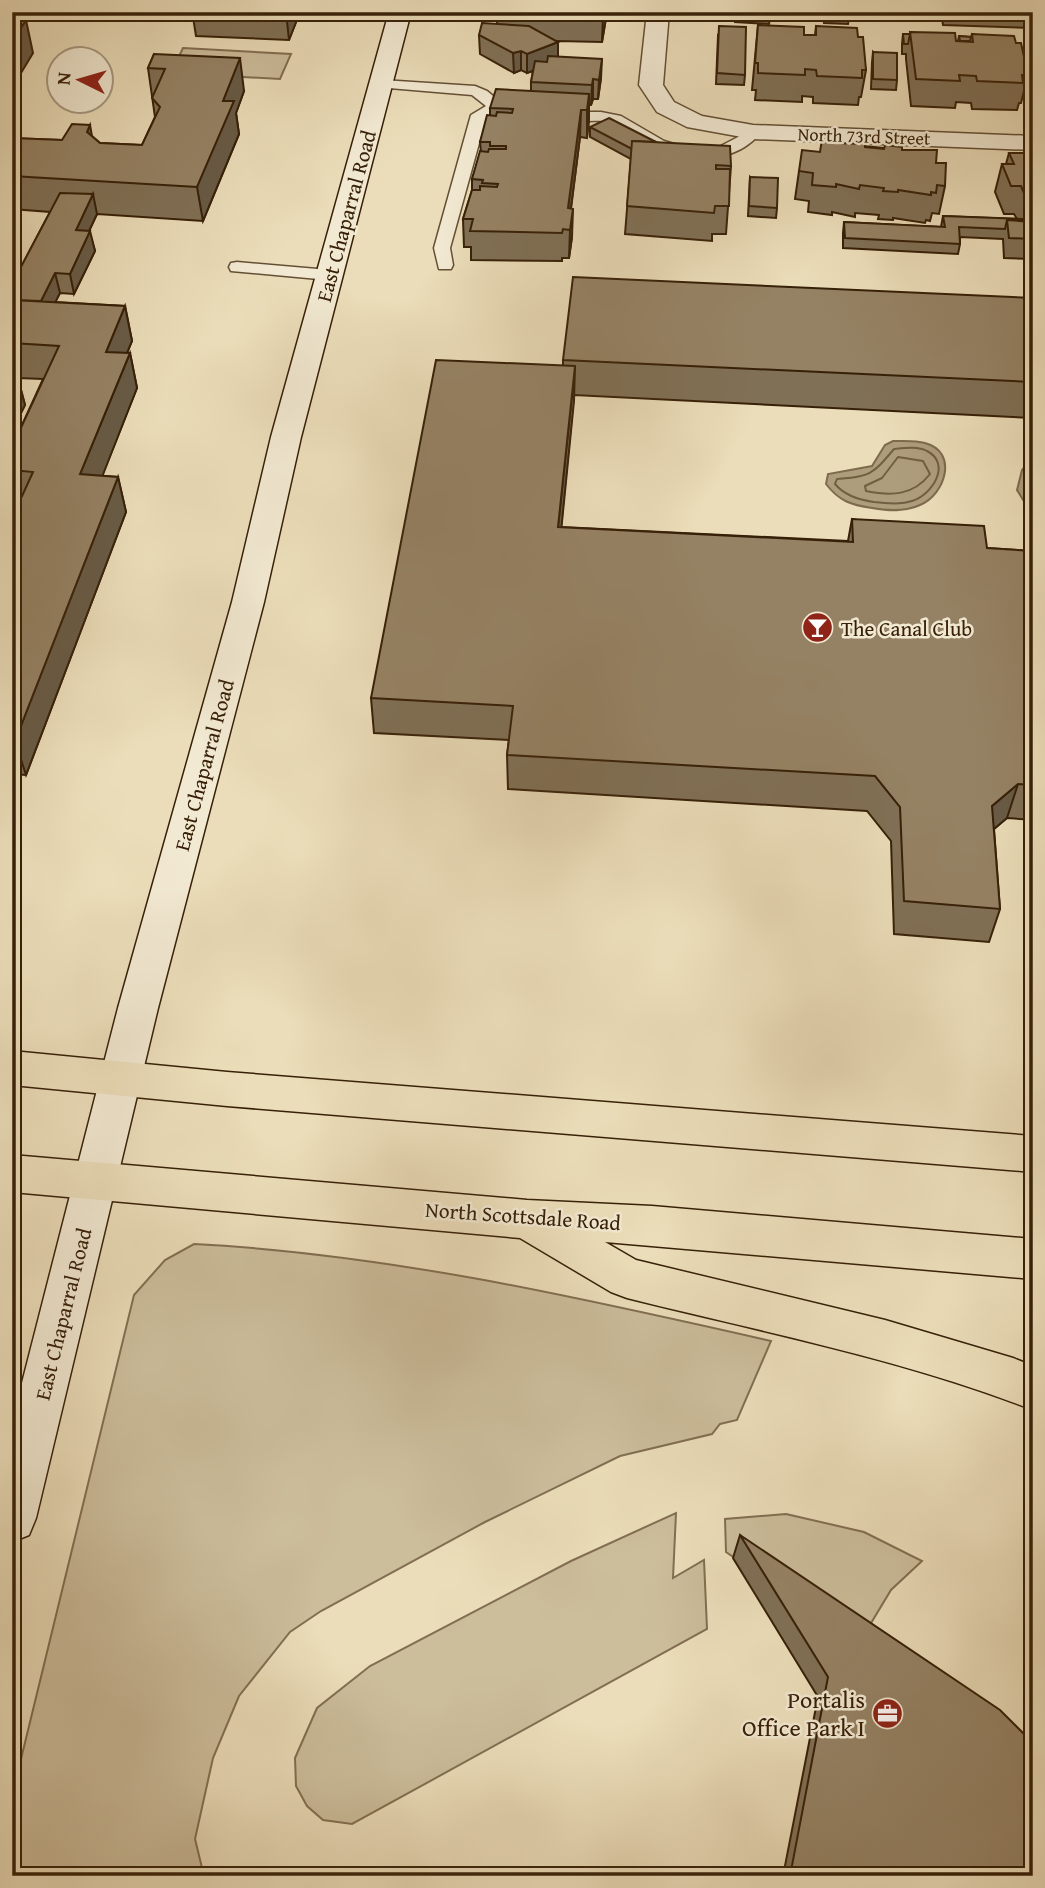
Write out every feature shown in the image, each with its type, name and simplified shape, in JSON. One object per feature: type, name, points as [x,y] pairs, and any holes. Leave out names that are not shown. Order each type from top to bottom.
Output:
[{"type":"main road","name":"East Chaparral Road","points":[[12,1518],[121,1079],[248,602],[286,437],[400,12]]},
{"type":"main road","name":"North 73rd Street","points":[[658,12],[651,85],[665,107],[696,122],[752,131],[1033,143]]},
{"type":"main road","points":[[12,1068],[1033,1154]]},
{"type":"main road","name":"North Scottsdale Road","points":[[12,1173],[527,1219],[652,1225],[1033,1259]]},
{"type":"main road","points":[[527,1219],[626,1278],[885,1341],[997,1373],[1033,1388]]},
{"type":"lane","points":[[382,84],[475,91],[496,107],[538,117],[615,119],[657,144],[683,153],[709,154],[729,150],[744,142],[752,131]]},
{"type":"lane","points":[[445,265],[442,248],[479,115],[496,107]]},
{"type":"lane","points":[[237,267],[329,275]]},
{"type":"shaded area","points":[[183,48],[291,54],[280,79],[171,73]]},
{"type":"shaded area","points":[[194,1244],[340,1257],[484,1280],[771,1341],[737,1420],[720,1424],[712,1434],[620,1456],[485,1522],[321,1611],[290,1632],[239,1696],[213,1758],[195,1839],[204,1876],[12,1876],[12,1796],[134,1295],[165,1260]]},
{"type":"shaded area","points":[[676,1513],[673,1578],[704,1560],[707,1629],[352,1824],[323,1820],[307,1806],[296,1786],[295,1758],[317,1708],[370,1666],[571,1561]]},
{"type":"shaded area","points":[[786,1514],[864,1532],[922,1561],[891,1590],[859,1643],[726,1552],[725,1519]]},
{"type":"water","points":[[893,441],[925,443],[936,448],[942,455],[945,474],[942,483],[929,500],[909,509],[878,509],[846,501],[826,484],[828,474],[872,466],[885,445]]},
{"type":"water","points":[[1033,457],[1033,516],[1017,490],[1022,470]]},
{"type":"building","points":[[195,12],[290,12],[287,21],[193,17]]},
{"type":"building","points":[[511,12],[604,12],[603,15]]},
{"type":"building","points":[[850,12],[850,14],[825,13]]},
{"type":"building","points":[[944,12],[1033,12],[1033,18],[945,15]]},
{"type":"building","points":[[12,20],[26,20],[12,42]]},
{"type":"building","points":[[482,23],[529,26],[558,42],[527,54],[521,51],[513,53],[479,35]]},
{"type":"building","points":[[758,25],[804,27],[804,35],[816,35],[816,26],[857,28],[858,37],[863,37],[866,70],[862,70],[862,78],[817,76],[816,70],[805,69],[805,75],[758,73],[758,63],[755,63]]},
{"type":"building","points":[[719,26],[746,27],[745,75],[717,73]]},
{"type":"building","points":[[910,32],[955,33],[956,41],[973,42],[972,34],[1014,36],[1016,43],[1021,43],[1028,75],[1022,75],[1023,83],[977,81],[976,76],[959,75],[960,81],[916,79]]},
{"type":"building","points":[[903,34],[910,34],[908,44],[904,44]]},
{"type":"building","points":[[959,36],[971,37],[970,41],[960,41]]},
{"type":"building","points":[[873,52],[897,53],[897,80],[873,79]]},
{"type":"building","points":[[154,54],[240,58],[223,101],[234,101],[197,187],[12,176],[12,138],[62,140],[72,124],[90,125],[87,132],[100,143],[142,145],[160,107],[152,98],[165,69],[148,68]]},
{"type":"building","points":[[548,56],[602,59],[599,80],[593,79],[592,85],[531,82],[535,61],[547,62]]},
{"type":"building","points":[[496,89],[589,94],[587,110],[581,110],[568,208],[573,209],[570,230],[563,229],[562,233],[470,231],[473,219],[463,219],[472,190],[480,190],[480,186],[497,187],[498,184],[472,179],[480,151],[506,149],[506,146],[490,146],[490,142],[480,142],[487,115],[496,116],[497,112],[512,113],[513,109],[490,108]]},
{"type":"building","points":[[609,118],[656,142],[632,141],[632,149],[590,127]]},
{"type":"building","points":[[822,139],[884,149],[885,145],[902,147],[902,150],[937,150],[936,163],[946,163],[945,186],[937,185],[936,193],[931,192],[931,195],[898,190],[883,191],[884,188],[860,185],[859,189],[836,184],[836,187],[812,185],[813,173],[799,171],[802,150],[820,152]]},
{"type":"building","points":[[632,141],[730,146],[731,166],[716,165],[716,169],[730,169],[729,206],[715,206],[714,213],[627,206]]},
{"type":"building","points":[[1009,153],[1033,153],[1033,200],[1027,200],[1021,186],[1011,186],[1002,164],[1014,164]]},
{"type":"building","points":[[750,177],[778,178],[777,208],[749,206]]},
{"type":"building","points":[[60,193],[93,194],[76,230],[90,231],[70,274],[55,273],[41,301],[12,300],[12,284]]},
{"type":"building","points":[[943,216],[1022,219],[1022,221],[1007,220],[1005,229],[959,227],[960,244],[845,238],[844,222],[945,227]]},
{"type":"building","points":[[1007,220],[1033,222],[1033,239],[1009,238]]},
{"type":"building","points":[[573,277],[1033,298],[1033,382],[563,360]]},
{"type":"building","points":[[12,300],[125,306],[106,352],[130,353],[80,474],[118,477],[15,741],[12,741],[12,518],[33,472],[12,470],[12,447],[59,346],[12,343]]},
{"type":"building","points":[[436,360],[575,366],[558,527],[853,542],[852,519],[984,526],[987,548],[1033,551],[1033,785],[1018,784],[992,806],[1000,909],[904,901],[900,807],[875,776],[507,755],[513,706],[371,698]]},
{"type":"building","name":"Portalis Office Park I","points":[[740,1535],[1000,1710],[1033,1743],[1033,1876],[790,1876],[828,1677]]},
{"type":"place","name":"The Canal Club","points":[[818,628]]},
{"type":"place","name":"Portalis Office Park I","points":[[888,1713]]}]
